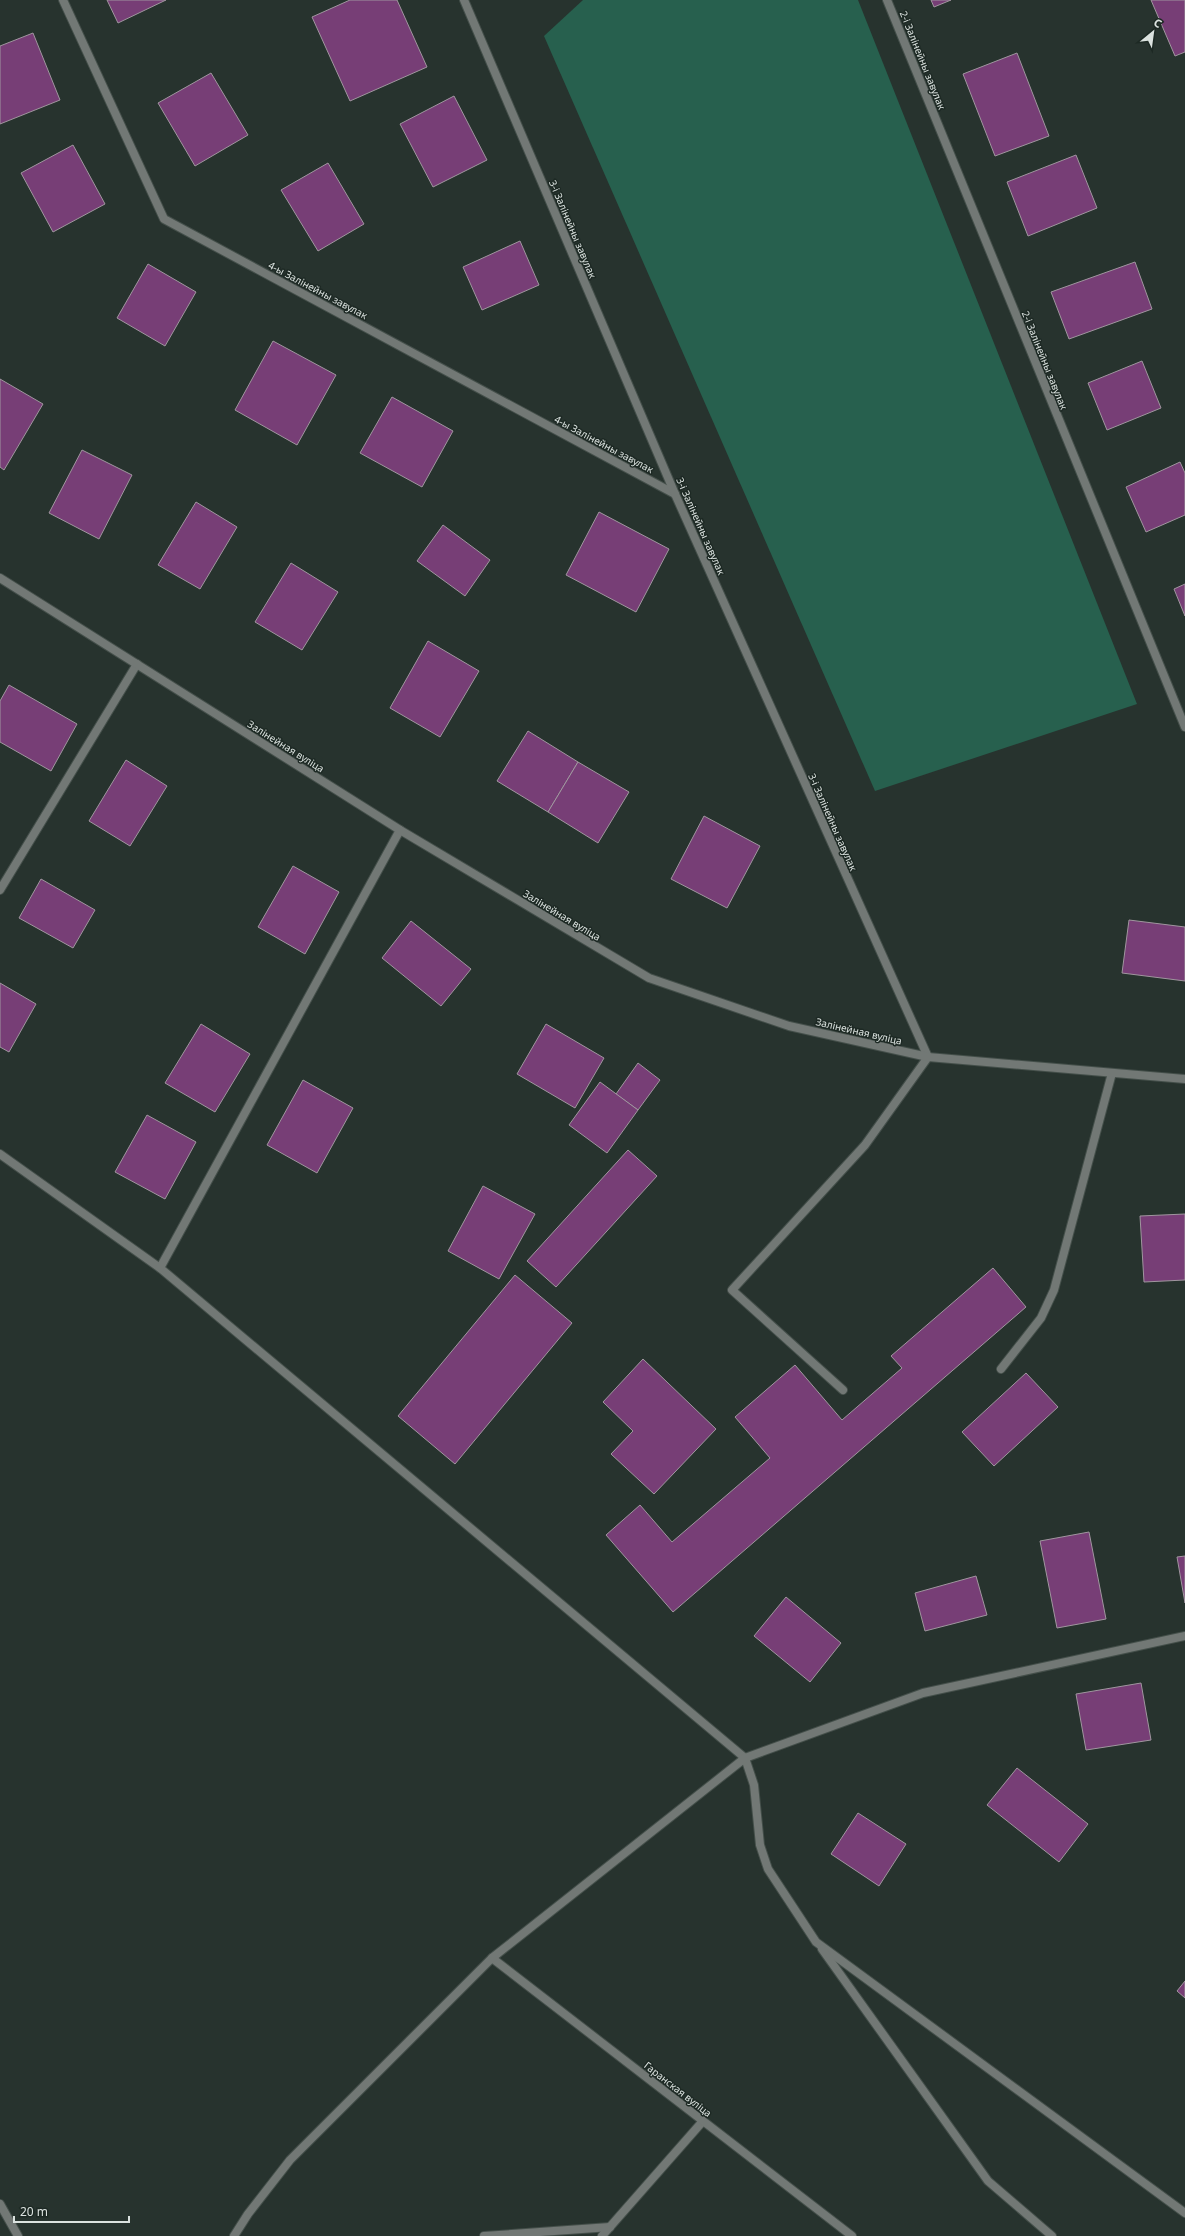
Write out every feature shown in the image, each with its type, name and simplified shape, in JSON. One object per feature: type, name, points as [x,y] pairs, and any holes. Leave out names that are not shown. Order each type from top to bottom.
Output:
[{"type":"street","name":"4-ы Залінейны завулак","points":[[63,0],[164,219],[675,494]]},
{"type":"street","name":"3-і Залінейны завулак","points":[[464,0],[675,494],[928,1057]]},
{"type":"street","name":"2-і Залінейны завулак","points":[[887,0],[1185,727]]},
{"type":"street","name":"Залінейная вуліца","points":[[0,578],[400,830],[649,978],[790,1026],[928,1057],[1185,1079]]},
{"type":"street","points":[[0,890],[137,664]]},
{"type":"street","points":[[160,1268],[400,830]]},
{"type":"street","points":[[843,1390],[732,1290],[865,1144],[928,1057]]},
{"type":"street","points":[[1001,1369],[1041,1318],[1054,1290],[1112,1073]]},
{"type":"street","points":[[0,1154],[160,1268],[745,1758],[754,1786],[760,1845],[768,1869],[816,1942],[988,2181],[1052,2236]]},
{"type":"street","points":[[234,2236],[248,2214],[290,2160],[492,1958],[745,1758],[923,1693],[1185,1636]]},
{"type":"street","points":[[816,1942],[1185,2213]]},
{"type":"street","name":"Гаранская вуліца","points":[[492,1958],[852,2236]]},
{"type":"street","points":[[602,2236],[703,2121]]},
{"type":"street","points":[[0,2204],[18,2236]]},
{"type":"street","points":[[484,2236],[610,2227]]},
{"type":"green space","points":[[583,0],[858,0],[1137,704],[875,791],[544,36]]},
{"type":"building","points":[[107,0],[166,0],[118,23]]},
{"type":"building","points":[[350,0],[397,0],[427,67],[350,101],[312,17]]},
{"type":"building","points":[[931,0],[951,0],[934,7]]},
{"type":"building","points":[[1151,0],[1185,0],[1185,52],[1175,56]]},
{"type":"building","points":[[33,33],[60,100],[0,124],[0,46]]},
{"type":"building","points":[[1017,53],[1049,136],[995,156],[963,74]]},
{"type":"building","points":[[211,73],[248,135],[195,166],[158,103]]},
{"type":"building","points":[[454,96],[487,160],[433,187],[400,124]]},
{"type":"building","points":[[73,145],[105,204],[53,232],[21,173]]},
{"type":"building","points":[[1076,155],[1097,208],[1028,236],[1007,182]]},
{"type":"building","points":[[328,163],[364,224],[318,251],[281,190]]},
{"type":"building","points":[[520,241],[539,285],[482,310],[463,267]]},
{"type":"building","points":[[1135,262],[1152,309],[1069,339],[1051,292]]},
{"type":"building","points":[[148,264],[196,292],[165,346],[117,318]]},
{"type":"building","points":[[273,341],[336,375],[297,445],[235,410]]},
{"type":"building","points":[[1142,361],[1161,408],[1107,430],[1088,383]]},
{"type":"building","points":[[0,379],[43,404],[4,470],[0,467]]},
{"type":"building","points":[[392,397],[453,431],[422,487],[360,453]]},
{"type":"building","points":[[82,450],[132,475],[99,539],[49,513]]},
{"type":"building","points":[[1180,462],[1185,473],[1185,515],[1146,532],[1126,487]]},
{"type":"building","points":[[196,502],[237,527],[200,589],[158,565]]},
{"type":"building","points":[[599,512],[669,549],[636,612],[566,575]]},
{"type":"building","points":[[443,525],[490,560],[465,596],[417,561]]},
{"type":"building","points":[[291,563],[338,592],[302,650],[255,622]]},
{"type":"building","points":[[1185,584],[1185,616],[1174,589]]},
{"type":"building","points":[[428,641],[479,671],[440,737],[390,708]]},
{"type":"building","points":[[9,685],[77,724],[51,771],[0,742],[0,701]]},
{"type":"building","points":[[528,731],[578,762],[548,812],[497,781]]},
{"type":"building","points":[[126,760],[167,786],[130,846],[89,821]]},
{"type":"building","points":[[578,762],[629,792],[598,843],[548,812]]},
{"type":"building","points":[[704,816],[760,846],[727,908],[671,879]]},
{"type":"building","points":[[293,866],[339,892],[305,954],[258,927]]},
{"type":"building","points":[[41,879],[95,910],[73,948],[19,918]]},
{"type":"building","points":[[1129,920],[1185,927],[1185,981],[1122,973]]},
{"type":"building","points":[[411,921],[471,969],[441,1006],[382,958]]},
{"type":"building","points":[[0,983],[36,1004],[9,1052],[0,1047]]},
{"type":"building","points":[[201,1024],[250,1054],[215,1112],[165,1083]]},
{"type":"building","points":[[546,1024],[604,1058],[575,1108],[517,1074]]},
{"type":"building","points":[[638,1063],[660,1080],[638,1110],[616,1094]]},
{"type":"building","points":[[303,1080],[353,1108],[317,1173],[267,1145]]},
{"type":"building","points":[[600,1082],[638,1110],[607,1153],[569,1125]]},
{"type":"building","points":[[147,1115],[196,1142],[165,1199],[115,1172]]},
{"type":"building","points":[[628,1150],[657,1176],[556,1287],[527,1261]]},
{"type":"building","points":[[483,1186],[535,1214],[499,1279],[448,1251]]},
{"type":"building","points":[[1185,1214],[1185,1280],[1144,1282],[1140,1216]]},
{"type":"building","points":[[993,1268],[1026,1307],[673,1612],[606,1535],[640,1505],[672,1542],[770,1458],[735,1417],[795,1365],[842,1420],[902,1368],[891,1356]]},
{"type":"building","points":[[515,1275],[572,1323],[455,1464],[398,1416]]},
{"type":"building","points":[[643,1359],[716,1429],[654,1494],[611,1454],[633,1431],[603,1402]]},
{"type":"building","points":[[1026,1373],[1058,1407],[994,1466],[962,1432]]},
{"type":"building","points":[[1089,1532],[1106,1619],[1057,1628],[1040,1541]]},
{"type":"building","points":[[1185,1556],[1185,1603],[1177,1557]]},
{"type":"building","points":[[976,1576],[987,1615],[925,1631],[915,1593]]},
{"type":"building","points":[[786,1597],[841,1643],[810,1682],[754,1636]]},
{"type":"building","points":[[1141,1683],[1151,1740],[1086,1750],[1076,1694]]},
{"type":"building","points":[[1017,1768],[1088,1824],[1059,1862],[987,1805]]},
{"type":"building","points":[[858,1813],[906,1844],[879,1886],[831,1854]]},
{"type":"building","points":[[1185,1981],[1185,1998],[1177,1991]]}]
